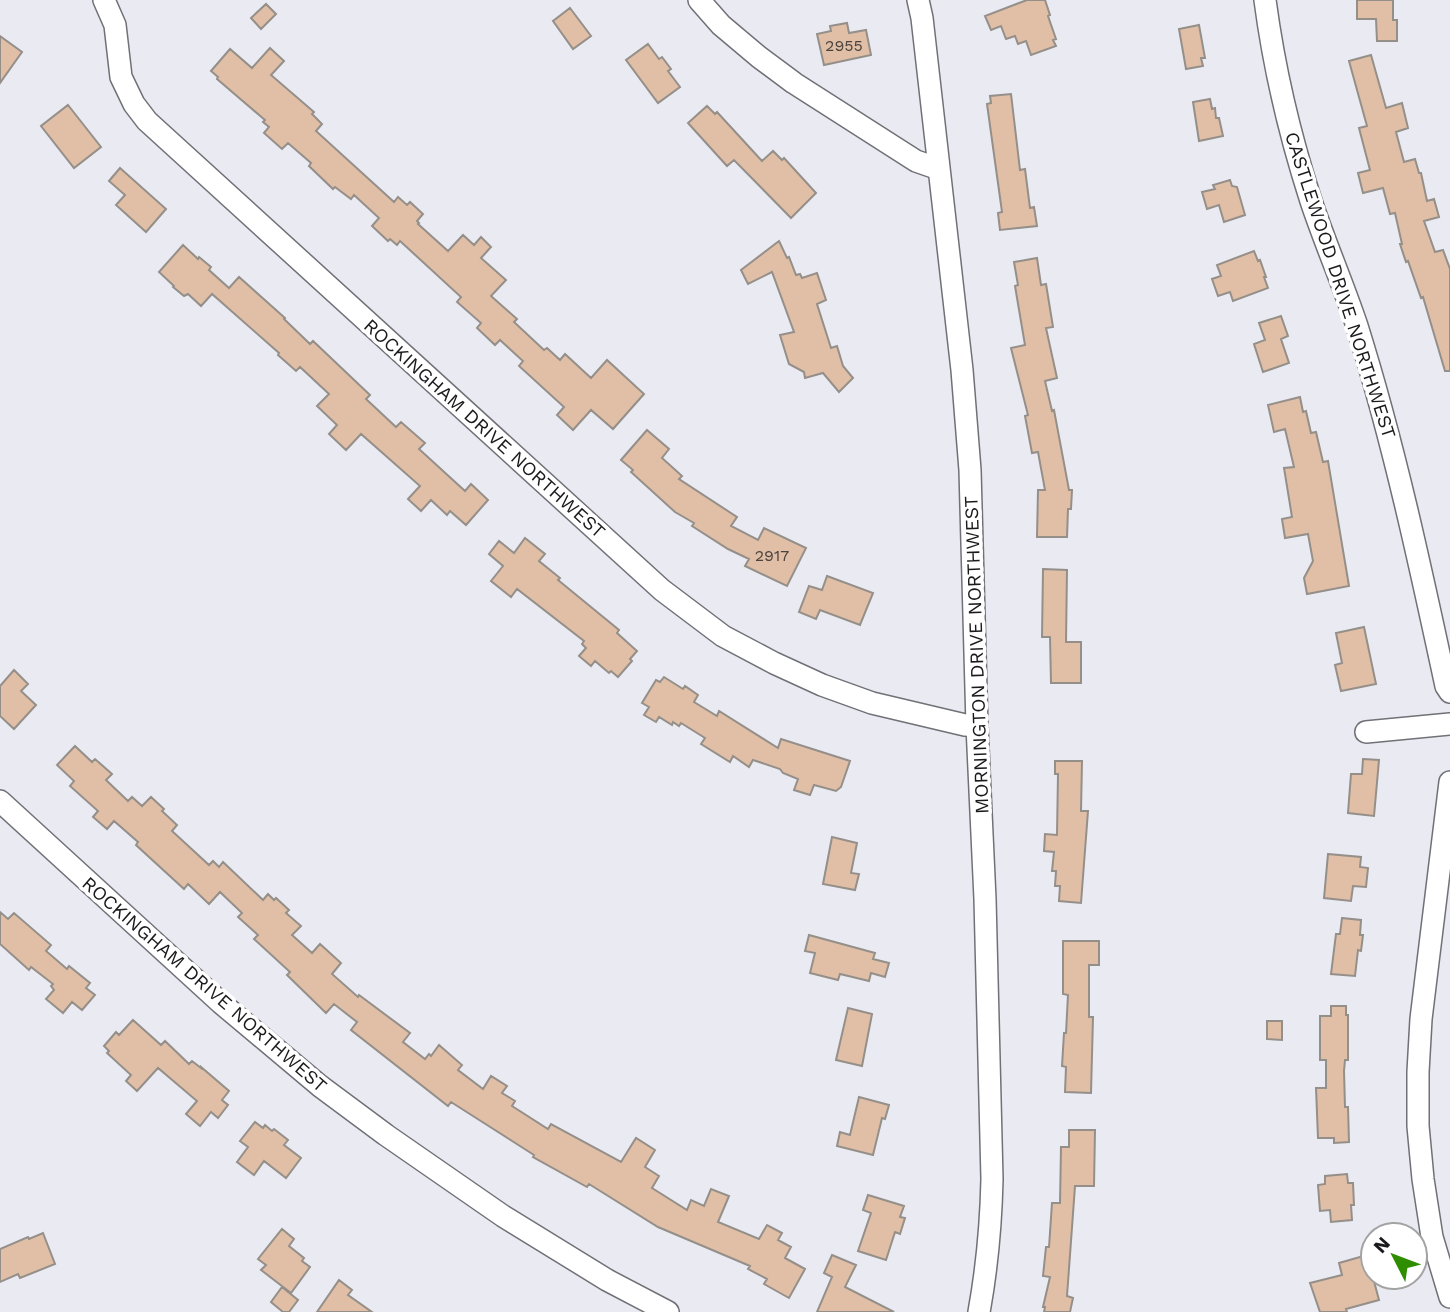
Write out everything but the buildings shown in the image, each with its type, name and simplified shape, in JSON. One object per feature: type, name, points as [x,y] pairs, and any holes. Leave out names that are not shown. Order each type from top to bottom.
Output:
[{"type":"street","name":"ROCKINGHAM DRIVE NORTHWEST","points":[[104,0],[115,25],[121,77],[134,104],[147,121],[663,590],[723,636],[822,685],[872,703],[977,726]]},
{"type":"street","points":[[699,0],[721,26],[794,82],[915,161],[939,169]]},
{"type":"street","name":"MORNINGTON DRIVE NORTHWEST","points":[[918,0],[962,370],[970,470],[992,1179],[985,1279],[979,1312]]},
{"type":"street","name":"CASTLEWOOD DRIVE NORTHWEST","points":[[1265,0],[1280,88],[1297,153],[1312,204],[1356,323],[1383,413],[1404,492],[1446,686],[1450,692]]},
{"type":"street","points":[[1366,732],[1450,724]]},
{"type":"street","points":[[1450,782],[1422,1018],[1418,1126],[1423,1179],[1433,1237],[1450,1297]]},
{"type":"street","name":"ROCKINGHAM DRIVE NORTHWEST","points":[[0,801],[221,1003],[320,1086],[503,1216],[607,1280],[668,1312]]}]
